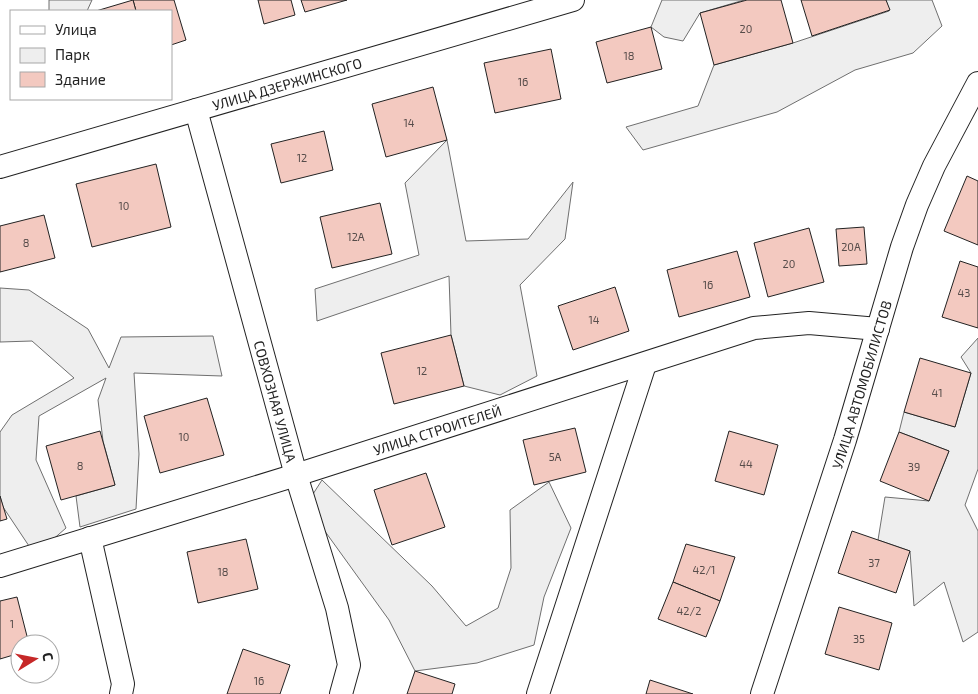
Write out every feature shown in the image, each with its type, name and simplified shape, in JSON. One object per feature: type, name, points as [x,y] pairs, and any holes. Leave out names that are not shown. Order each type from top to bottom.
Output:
[{"type":"street","name":"УЛИЦА ДЗЕРЖИНСКОГО","points":[[0,167],[572,0]]},
{"type":"street","name":"УЛИЦА АВТОМОБИЛИСТОВ","points":[[762,694],[845,440],[902,247],[934,166],[978,83]]},
{"type":"street","name":"СОВХОЗНАЯ УЛИЦА","points":[[196,110],[296,476],[337,608],[349,665],[340,694]]},
{"type":"street","name":"УЛИЦА СТРОИТЕЛЕЙ","points":[[0,566],[296,476],[754,328],[809,323],[878,330]]},
{"type":"street","points":[[538,694],[645,364]]},
{"type":"street","points":[[90,538],[123,684],[120,694]]},
{"type":"green space","points":[[49,0],[92,0],[87,10],[49,10]]},
{"type":"green space","points":[[662,0],[744,0],[700,13],[683,41],[664,37],[651,27]]},
{"type":"green space","points":[[886,0],[932,0],[942,26],[913,53],[855,70],[777,112],[643,150],[626,127],[698,106],[714,65],[793,43],[889,11]]},
{"type":"green space","points":[[447,140],[466,241],[528,239],[573,182],[565,239],[520,285],[537,376],[500,395],[464,386],[451,335],[449,276],[317,321],[315,289],[419,255],[405,183]]},
{"type":"green space","points":[[0,288],[29,290],[88,329],[109,368],[121,337],[213,336],[222,376],[134,373],[139,454],[136,509],[80,527],[76,496],[115,485],[103,441],[98,400],[106,378],[39,416],[36,460],[66,528],[35,555],[3,507],[0,496],[0,432],[12,415],[74,378],[32,341],[0,342]]},
{"type":"green space","points":[[978,338],[978,469],[965,505],[978,531],[978,632],[963,642],[944,582],[914,606],[910,551],[878,540],[885,497],[929,501],[949,451],[899,432],[904,412],[955,427],[971,373],[961,357]]},
{"type":"green space","points":[[322,480],[432,586],[466,626],[498,608],[511,568],[510,510],[549,482],[571,528],[544,597],[534,645],[477,663],[415,671],[389,620],[306,505]]},
{"type":"building","points":[[133,0],[174,0],[186,40],[172,45],[172,10],[136,10]]},
{"type":"building","points":[[133,0],[136,10],[99,10]]},
{"type":"building","points":[[258,0],[291,0],[295,15],[264,24]]},
{"type":"building","points":[[301,0],[347,0],[305,12]]},
{"type":"building","points":[[747,0],[781,0],[793,43],[714,65],[700,13]]},
{"type":"building","points":[[801,0],[886,0],[890,10],[812,36]]},
{"type":"building","points":[[651,27],[662,69],[607,83],[596,42]]},
{"type":"building","points":[[551,49],[561,99],[495,113],[484,63]]},
{"type":"building","points":[[433,87],[447,140],[386,157],[372,104]]},
{"type":"building","points":[[324,131],[333,170],[281,183],[271,144]]},
{"type":"building","points":[[156,164],[171,227],[92,247],[76,184]]},
{"type":"building","points":[[967,176],[978,181],[978,245],[944,231]]},
{"type":"building","points":[[380,203],[392,254],[332,268],[320,217]]},
{"type":"building","points":[[44,215],[55,258],[0,272],[0,226]]},
{"type":"building","points":[[864,227],[867,264],[839,266],[836,229]]},
{"type":"building","points":[[809,228],[824,282],[768,297],[754,243]]},
{"type":"building","points":[[737,251],[750,297],[679,317],[667,270]]},
{"type":"building","points":[[960,261],[978,267],[978,328],[942,317]]},
{"type":"building","points":[[615,287],[629,331],[573,350],[558,306]]},
{"type":"building","points":[[451,335],[464,386],[394,404],[381,353]]},
{"type":"building","points":[[920,358],[971,373],[955,427],[904,412]]},
{"type":"building","points":[[207,398],[224,455],[160,473],[144,416]]},
{"type":"building","points":[[575,428],[586,472],[534,485],[523,440]]},
{"type":"building","points":[[100,431],[115,485],[61,500],[46,446]]},
{"type":"building","points":[[729,431],[778,445],[764,495],[715,481]]},
{"type":"building","points":[[899,432],[949,451],[929,501],[880,481]]},
{"type":"building","points":[[426,473],[445,527],[392,545],[374,490]]},
{"type":"building","points":[[0,496],[7,519],[0,521]]},
{"type":"building","points":[[852,531],[910,551],[896,593],[838,573]]},
{"type":"building","points":[[246,539],[258,589],[198,603],[187,552]]},
{"type":"building","points":[[686,544],[735,557],[720,601],[673,582]]},
{"type":"building","points":[[673,582],[720,601],[706,637],[658,619]]},
{"type":"building","points":[[17,597],[26,634],[10,634],[10,656],[0,659],[0,601]]},
{"type":"building","points":[[839,607],[892,623],[879,670],[825,654]]},
{"type":"building","points":[[243,649],[290,665],[280,694],[227,694]]},
{"type":"building","points":[[415,671],[455,684],[452,694],[407,694]]},
{"type":"building","points":[[650,680],[693,694],[646,694]]}]
